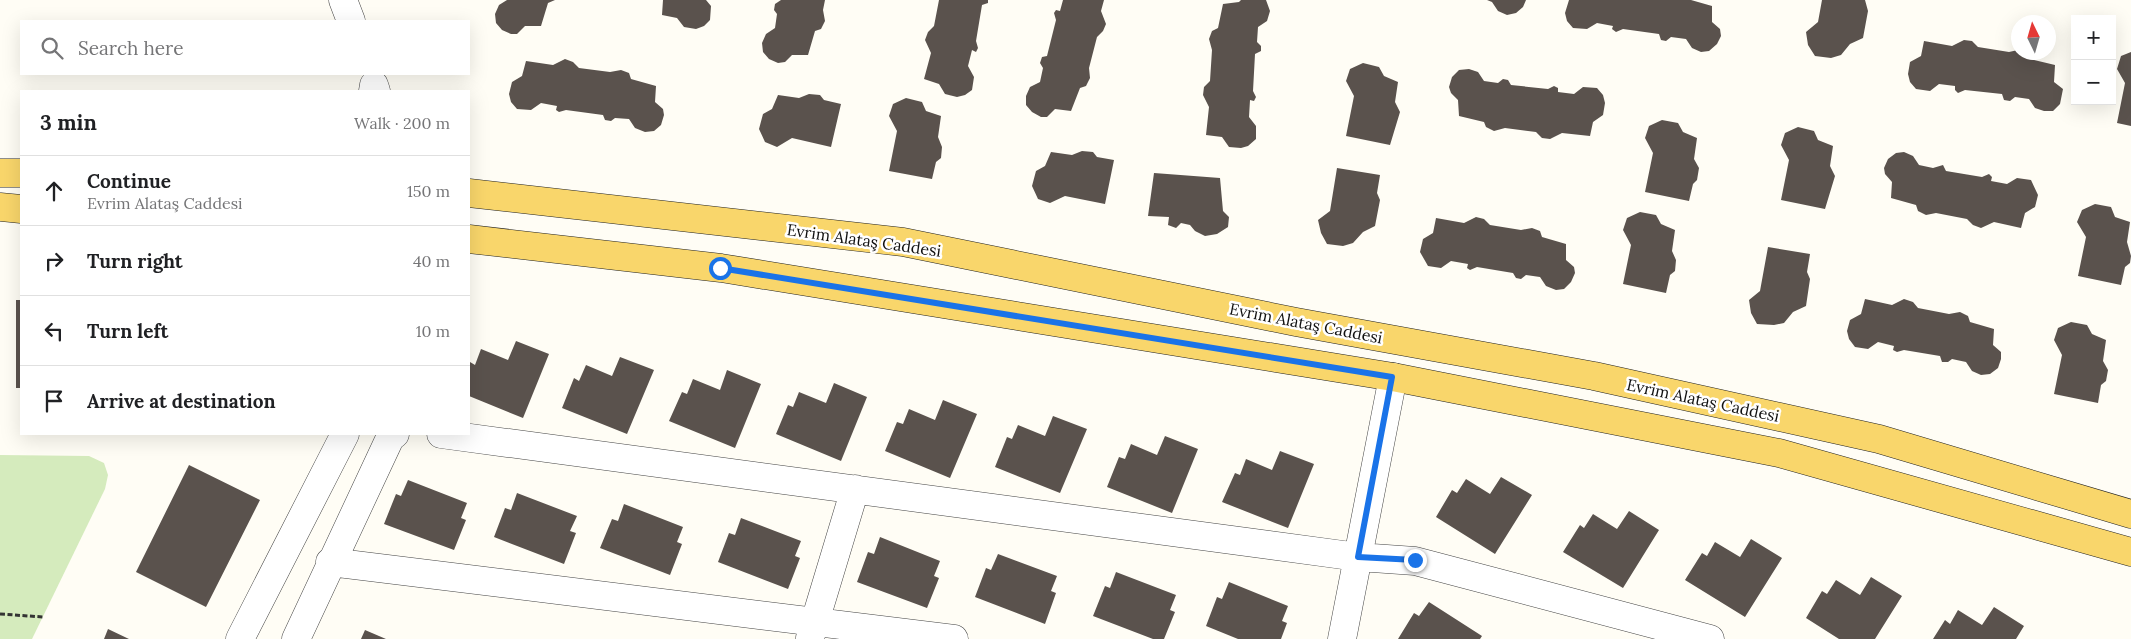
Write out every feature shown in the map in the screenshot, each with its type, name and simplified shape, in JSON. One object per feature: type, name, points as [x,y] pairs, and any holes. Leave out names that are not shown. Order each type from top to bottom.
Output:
[{"type":"main road","points":[[0,173],[20,173]]},
{"type":"main road","name":"Evrim Alataş Caddesi","points":[[470,193],[903,242],[1306,324],[1594,376],[1879,440],[2131,514]]},
{"type":"main road","points":[[0,207],[20,209]]},
{"type":"main road","points":[[470,239],[720,268],[1392,377],[1780,453],[2131,552]]},
{"type":"street","points":[[343,0],[351,20]]},
{"type":"street","points":[[1342,639],[1392,377]]},
{"type":"street","points":[[240,639],[344,435]]},
{"type":"street","points":[[296,639],[330,562],[390,438],[394,435]]},
{"type":"street","points":[[450,435],[1358,557],[1415,560],[1710,639]]},
{"type":"street","points":[[813,630],[855,489]]},
{"type":"street","points":[[330,562],[813,630],[954,639]]},
{"type":"path","points":[[0,614],[42,617]]},
{"type":"green space","points":[[0,455],[89,456],[104,463],[108,475],[105,489],[32,639],[0,639]]},
{"type":"building","points":[[507,0],[555,0],[548,3],[541,26],[525,26],[517,34],[511,34],[502,30],[496,23],[495,14],[499,5]]},
{"type":"building","points":[[663,0],[706,0],[711,6],[710,20],[704,26],[696,29],[684,27],[677,18],[662,15]]},
{"type":"building","points":[[781,0],[825,0],[823,10],[825,21],[821,29],[815,31],[808,55],[792,55],[785,62],[778,63],[769,59],[763,52],[762,43],[766,34],[775,28],[777,14],[774,10],[775,4]]},
{"type":"building","points":[[939,0],[988,0],[988,3],[982,5],[976,41],[978,48],[976,52],[972,50],[968,66],[974,77],[972,90],[965,95],[957,97],[945,94],[939,84],[924,79],[931,53],[925,40],[928,32],[934,26]]},
{"type":"building","points":[[1063,0],[1104,0],[1101,11],[1106,24],[1103,31],[1097,37],[1089,68],[1090,78],[1086,86],[1080,88],[1071,111],[1055,109],[1047,117],[1041,117],[1032,112],[1026,105],[1026,96],[1030,87],[1040,82],[1043,68],[1040,63],[1042,57],[1047,56],[1056,20],[1054,13],[1056,10],[1060,11]]},
{"type":"building","points":[[1241,0],[1266,0],[1270,11],[1267,21],[1258,27],[1257,42],[1261,46],[1261,51],[1255,54],[1253,91],[1256,97],[1254,101],[1250,100],[1249,117],[1256,126],[1256,139],[1248,146],[1241,148],[1229,147],[1222,137],[1206,135],[1209,107],[1203,95],[1204,87],[1210,81],[1212,50],[1209,39],[1212,31],[1218,28],[1223,4],[1239,2]]},
{"type":"building","points":[[1487,0],[1526,0],[1523,7],[1516,13],[1507,15],[1498,11],[1492,2]]},
{"type":"building","points":[[1569,0],[1691,0],[1712,6],[1712,22],[1720,29],[1721,36],[1717,44],[1709,51],[1701,52],[1692,48],[1686,39],[1671,37],[1666,41],[1661,40],[1659,34],[1623,29],[1616,32],[1612,29],[1613,26],[1597,23],[1587,29],[1573,28],[1567,21],[1565,13]]},
{"type":"building","points":[[1822,0],[1865,0],[1868,11],[1863,38],[1850,44],[1841,55],[1831,58],[1815,56],[1808,45],[1806,32],[1818,22]]},
{"type":"building","points":[[1964,40],[1972,41],[1978,47],[2011,52],[2011,60],[2034,60],[2055,65],[2054,82],[2063,89],[2060,104],[2053,111],[2044,111],[2035,108],[2029,99],[2015,97],[2010,101],[2004,100],[2002,94],[1965,90],[1958,93],[1955,90],[1955,86],[1939,84],[1930,91],[1916,89],[1910,82],[1908,74],[1910,62],[1921,56],[1924,41],[1952,46]]},
{"type":"building","points":[[2131,52],[2131,126],[2117,123],[2125,83],[2117,69],[2121,56]]},
{"type":"building","points":[[565,59],[573,62],[579,68],[610,72],[621,70],[629,73],[631,79],[656,86],[655,102],[663,109],[664,115],[661,125],[654,131],[645,132],[635,128],[629,119],[615,118],[611,121],[605,120],[603,115],[566,110],[559,112],[556,110],[557,106],[541,103],[531,110],[517,109],[511,102],[509,94],[512,82],[522,76],[526,61],[553,65]]},
{"type":"building","points":[[1363,63],[1379,67],[1384,76],[1398,82],[1395,102],[1400,112],[1390,145],[1346,136],[1354,96],[1346,81],[1350,69]]},
{"type":"building","points":[[1469,69],[1478,72],[1484,81],[1498,83],[1503,79],[1508,80],[1511,85],[1548,89],[1554,86],[1558,88],[1558,92],[1574,94],[1583,87],[1597,88],[1603,95],[1605,103],[1603,115],[1593,122],[1590,136],[1562,133],[1550,139],[1542,138],[1536,132],[1505,128],[1494,131],[1486,127],[1484,122],[1459,116],[1458,100],[1451,93],[1449,87],[1452,77],[1459,70]]},
{"type":"building","points":[[809,94],[820,95],[824,100],[841,104],[831,147],[792,138],[777,147],[765,142],[759,129],[763,114],[772,109],[778,95],[799,98]]},
{"type":"building","points":[[906,98],[922,102],[926,111],[941,116],[938,137],[942,147],[941,158],[936,162],[932,179],[889,171],[897,131],[889,116],[893,104]]},
{"type":"building","points":[[1662,120],[1678,123],[1683,132],[1697,138],[1694,159],[1699,168],[1697,180],[1693,184],[1689,201],[1645,192],[1653,153],[1645,138],[1649,126]]},
{"type":"building","points":[[1798,127],[1814,131],[1818,140],[1833,146],[1830,166],[1835,176],[1825,209],[1781,200],[1789,160],[1781,145],[1785,133]]},
{"type":"building","points":[[1082,151],[1093,152],[1097,157],[1114,160],[1105,204],[1065,196],[1050,203],[1038,199],[1032,186],[1036,171],[1045,166],[1051,152],[1072,155]]},
{"type":"building","points":[[1904,152],[1913,156],[1919,165],[1933,168],[1943,165],[1946,171],[1982,177],[1989,174],[1992,177],[1991,181],[2007,184],[2017,178],[2031,180],[2038,195],[2035,207],[2025,213],[2021,228],[1994,222],[1981,228],[1973,225],[1967,219],[1936,213],[1926,215],[1918,211],[1916,205],[1891,198],[1892,182],[1885,174],[1884,168],[1888,159],[1896,153]]},
{"type":"building","points":[[1337,168],[1380,175],[1377,193],[1380,200],[1375,226],[1363,232],[1353,243],[1343,246],[1327,244],[1321,233],[1318,220],[1330,211]]},
{"type":"building","points":[[1154,173],[1220,178],[1223,211],[1229,217],[1228,227],[1217,234],[1205,236],[1195,231],[1190,225],[1181,223],[1176,228],[1168,225],[1169,217],[1148,216]]},
{"type":"building","points":[[2095,204],[2111,207],[2115,217],[2130,222],[2127,242],[2131,256],[2130,263],[2125,267],[2121,285],[2078,276],[2086,237],[2077,222],[2082,210]]},
{"type":"building","points":[[1640,212],[1656,215],[1661,224],[1675,230],[1672,251],[1676,260],[1675,271],[1670,275],[1666,293],[1623,284],[1631,245],[1623,230],[1627,218]]},
{"type":"building","points":[[1476,217],[1484,219],[1490,225],[1521,230],[1532,228],[1540,231],[1542,237],[1566,244],[1566,260],[1574,267],[1575,273],[1571,282],[1564,289],[1556,290],[1546,286],[1540,277],[1526,275],[1521,279],[1516,278],[1513,273],[1477,267],[1470,270],[1467,268],[1468,264],[1451,261],[1441,268],[1428,266],[1420,252],[1423,239],[1433,233],[1436,218],[1464,223]]},
{"type":"building","points":[[1768,247],[1810,254],[1807,272],[1810,279],[1806,306],[1793,312],[1784,323],[1774,325],[1757,324],[1751,313],[1749,300],[1760,291]]},
{"type":"building","points":[[1865,299],[1892,305],[1904,299],[1913,302],[1918,308],[1949,314],[1960,312],[1968,316],[1970,322],[1994,329],[1993,345],[2001,352],[1998,368],[1990,374],[1981,375],[1972,371],[1966,362],[1952,359],[1948,362],[1942,362],[1940,356],[1904,350],[1897,352],[1893,350],[1894,346],[1878,342],[1868,349],[1855,347],[1849,339],[1847,331],[1850,320],[1861,314]]},
{"type":"building","points":[[16,300],[20,300],[20,388],[16,388]]},
{"type":"building","points":[[2071,322],[2087,325],[2092,334],[2106,340],[2103,361],[2108,370],[2106,381],[2101,385],[2098,403],[2054,394],[2062,355],[2054,340],[2058,328]]},
{"type":"building","points":[[516,341],[549,354],[523,418],[470,396],[470,362],[475,365],[481,349],[508,360]]},
{"type":"building","points":[[620,357],[654,370],[627,434],[562,408],[574,378],[579,381],[586,365],[612,376]]},
{"type":"building","points":[[727,370],[761,384],[735,448],[669,421],[682,392],[687,394],[693,379],[720,390]]},
{"type":"building","points":[[834,383],[867,397],[841,461],[776,434],[788,405],[793,407],[799,392],[826,403]]},
{"type":"building","points":[[943,400],[977,414],[950,478],[885,451],[897,422],[903,424],[909,409],[935,420]]},
{"type":"building","points":[[1053,416],[1087,429],[1060,493],[995,467],[1007,437],[1012,439],[1018,425],[1045,436]]},
{"type":"building","points":[[1165,436],[1198,449],[1172,513],[1107,487],[1119,457],[1125,459],[1131,444],[1157,455]]},
{"type":"building","points":[[1280,451],[1314,464],[1288,528],[1222,502],[1235,473],[1240,475],[1246,459],[1272,470]]},
{"type":"building","points":[[189,465],[260,500],[206,607],[136,572]]},
{"type":"building","points":[[1501,477],[1532,495],[1495,554],[1436,517],[1452,490],[1457,493],[1466,479],[1490,494]]},
{"type":"building","points":[[408,480],[467,503],[461,518],[466,520],[454,550],[384,524],[396,494],[401,496]]},
{"type":"building","points":[[517,493],[577,516],[570,531],[576,533],[564,564],[494,537],[505,508],[511,510]]},
{"type":"building","points":[[624,504],[683,527],[677,542],[682,544],[670,575],[600,548],[612,519],[618,521]]},
{"type":"building","points":[[1629,511],[1659,530],[1623,588],[1563,552],[1580,525],[1584,528],[1593,514],[1617,529]]},
{"type":"building","points":[[741,518],[801,541],[795,556],[800,558],[788,589],[718,562],[729,533],[735,535]]},
{"type":"building","points":[[880,537],[940,561],[934,576],[939,578],[927,608],[857,582],[868,552],[874,554]]},
{"type":"building","points":[[1751,539],[1782,558],[1745,617],[1685,580],[1702,553],[1707,556],[1715,542],[1740,557]]},
{"type":"building","points":[[998,554],[1057,576],[1051,591],[1056,593],[1045,624],[975,597],[986,568],[991,570]]},
{"type":"building","points":[[1116,572],[1176,595],[1170,610],[1175,612],[1164,639],[1153,639],[1093,616],[1105,586],[1110,588]]},
{"type":"building","points":[[1871,577],[1902,596],[1875,639],[1839,639],[1806,618],[1822,591],[1827,594],[1836,580],[1860,595]]},
{"type":"building","points":[[1229,582],[1288,606],[1282,621],[1287,623],[1281,639],[1238,639],[1206,626],[1217,597],[1222,599]]},
{"type":"building","points":[[1429,602],[1482,636],[1480,639],[1398,639],[1414,613],[1419,616]]},
{"type":"building","points":[[1994,607],[2024,626],[2016,639],[1933,639],[1945,620],[1950,624],[1958,610],[1982,625]]},
{"type":"building","points":[[108,629],[129,639],[104,639]]},
{"type":"building","points":[[365,630],[386,639],[361,639]]},
{"type":"route","points":[[720,268],[1392,377],[1358,557],[1415,560]]}]
